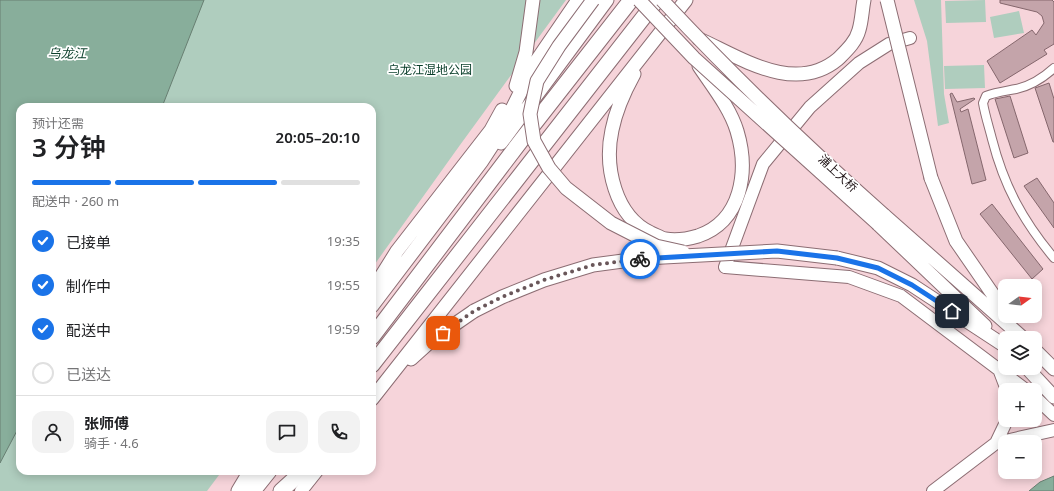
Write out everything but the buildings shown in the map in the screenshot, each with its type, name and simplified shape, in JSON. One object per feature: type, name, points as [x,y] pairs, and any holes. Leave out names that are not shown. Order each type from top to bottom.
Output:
[{"type":"highway","points":[[376,332],[523,138],[631,0]]},
{"type":"highway","points":[[376,360],[657,0]]},
{"type":"highway","points":[[239,491],[249,475]]},
{"type":"highway","points":[[253,491],[266,475]]},
{"type":"highway","points":[[272,491],[285,475]]},
{"type":"highway","points":[[281,491],[299,475]]},
{"type":"main road","points":[[376,285],[397,251],[491,130],[518,82],[526,52],[533,0]]},
{"type":"main road","points":[[466,185],[499,135],[535,63],[578,0]]},
{"type":"main road","points":[[593,0],[559,46],[537,81],[530,114],[534,141],[549,168],[566,188],[611,223],[656,246],[697,256]]},
{"type":"main road","points":[[376,301],[466,185],[511,130],[607,0]]},
{"type":"main road","points":[[639,0],[694,58],[881,219],[998,339]]},
{"type":"main road","name":"浦上大桥","points":[[662,0],[698,38],[881,219],[1014,331]]},
{"type":"main road","points":[[376,395],[686,0]]},
{"type":"main road","points":[[698,38],[763,68],[788,75],[809,74],[830,65],[848,50],[859,31],[864,0]]},
{"type":"main road","points":[[887,0],[931,178],[956,241],[998,302]]},
{"type":"main road","points":[[656,37],[621,99],[612,131],[610,157],[614,189],[622,205],[640,228],[665,239],[686,240],[710,231],[726,219],[738,197],[742,172],[741,148],[737,131],[729,112],[694,58]]},
{"type":"main road","points":[[390,376],[432,340],[474,311],[516,291],[593,265],[645,258],[777,251],[837,258],[878,268],[912,285],[998,341]]},
{"type":"main road","points":[[1042,357],[1054,369]]},
{"type":"main road","points":[[1034,375],[1054,397]]},
{"type":"street","points":[[910,38],[889,44],[859,63],[810,107],[763,164],[724,267],[849,277],[901,296],[998,367]]},
{"type":"street","points":[[1054,68],[1045,76],[1028,85],[996,92],[986,96],[983,103],[996,156],[1007,186],[1027,222],[1054,258]]},
{"type":"street","points":[[1008,375],[1017,383]]},
{"type":"street","points":[[1042,404],[1054,415]]},
{"type":"street","points":[[996,443],[1004,427]]},
{"type":"street","points":[[933,491],[996,443],[1054,430]]},
{"type":"street","points":[[230,491],[243,475]]},
{"type":"street","points":[[301,491],[314,475]]},
{"type":"green space","name":"乌龙江湿地公园","points":[[187,0],[566,0],[376,262],[376,103],[146,103]]},
{"type":"green space","points":[[914,0],[941,0],[944,94],[949,123],[938,126],[927,41]]},
{"type":"green space","points":[[985,0],[986,22],[946,23],[945,1]]},
{"type":"green space","points":[[1019,11],[1024,33],[994,38],[990,17]]},
{"type":"green space","points":[[984,65],[985,88],[945,89],[944,66]]},
{"type":"green space","points":[[16,390],[16,475],[219,475],[207,491],[0,491],[0,420]]},
{"type":"water","name":"乌龙江","points":[[0,0],[204,0],[164,103],[16,103],[16,433],[0,463]]},
{"type":"water","points":[[1054,476],[1054,491],[1029,491],[1040,482]]},
{"type":"way so far","points":[[443,333],[474,311],[502,297],[544,280],[593,265],[640,259]]},
{"type":"route","points":[[640,259],[777,251],[837,258],[878,268],[912,285],[952,311]]}]
